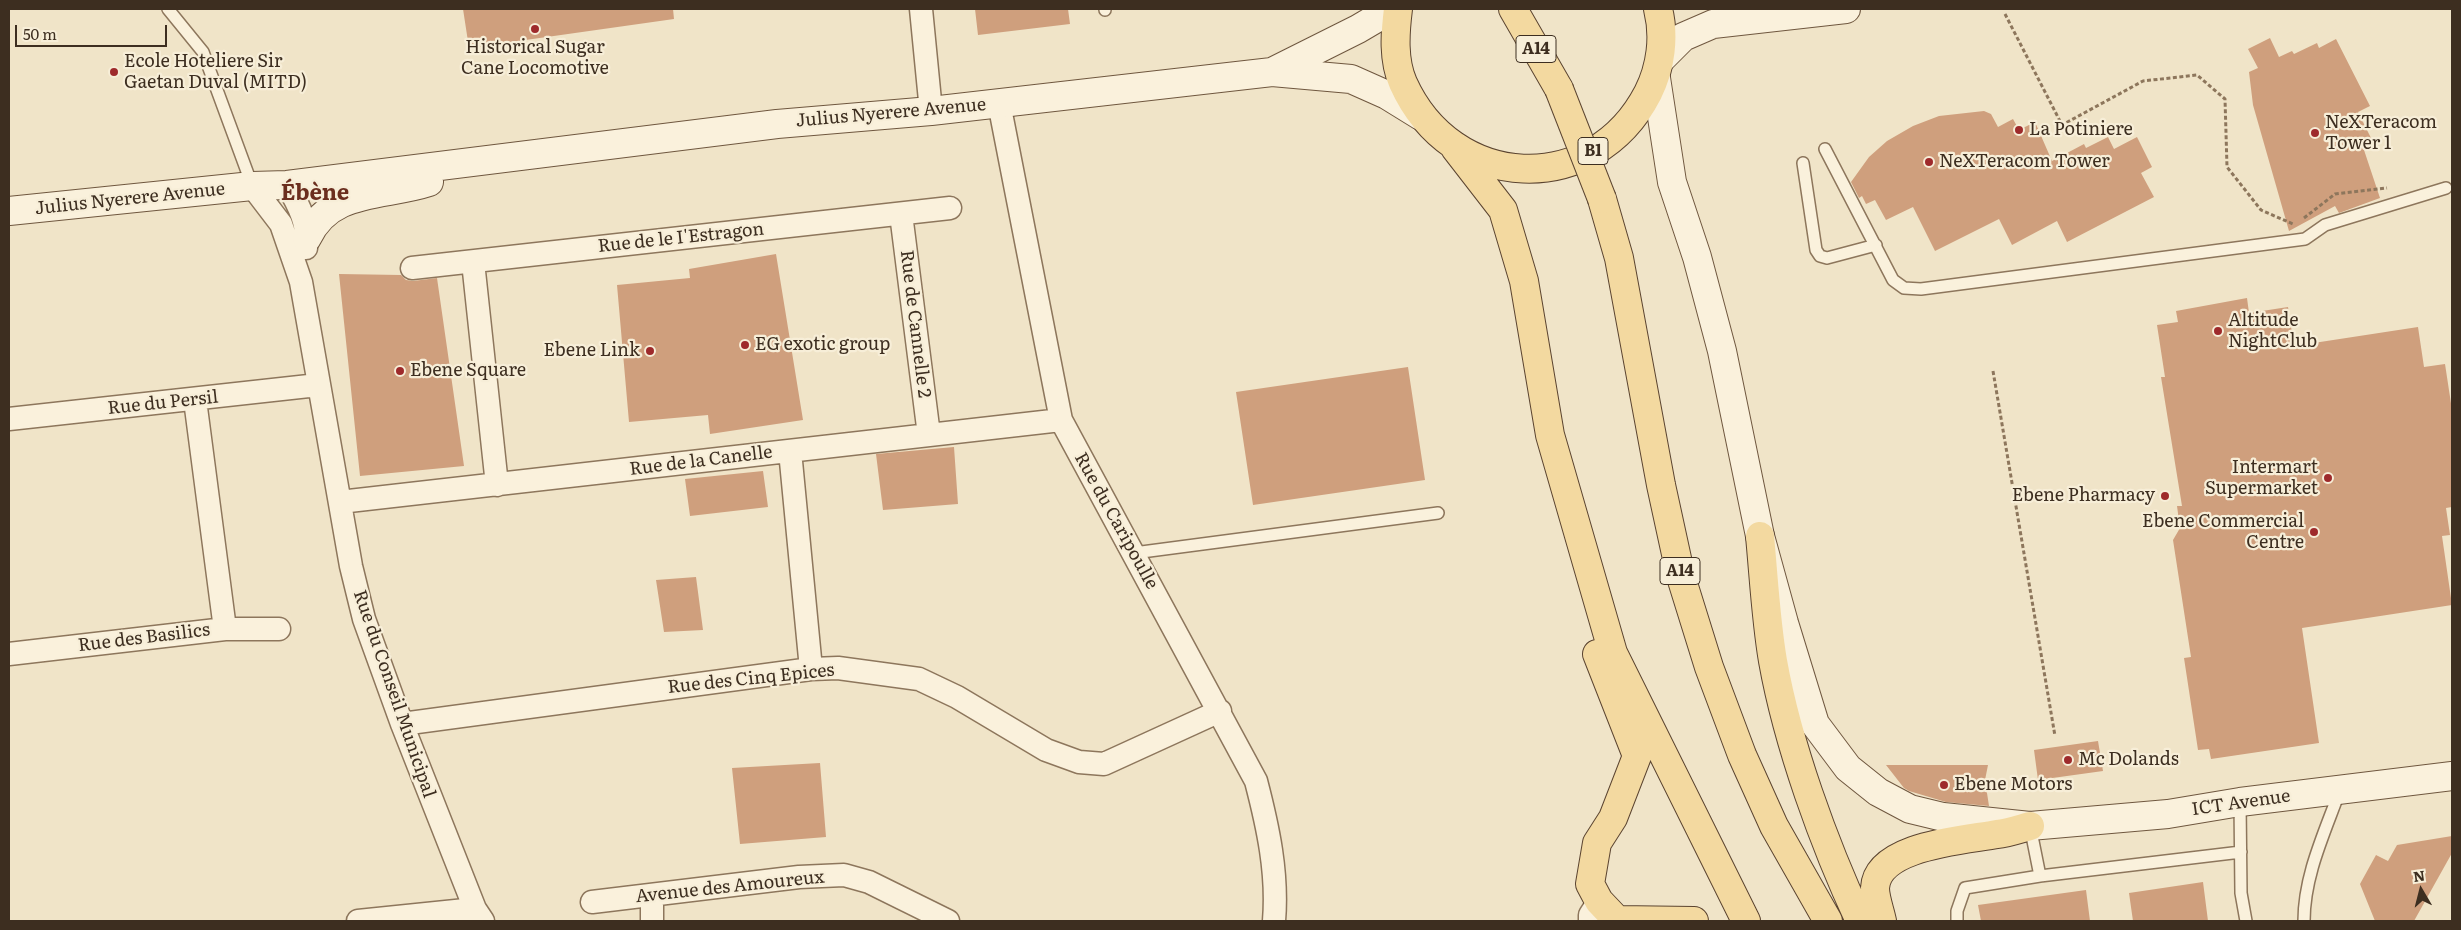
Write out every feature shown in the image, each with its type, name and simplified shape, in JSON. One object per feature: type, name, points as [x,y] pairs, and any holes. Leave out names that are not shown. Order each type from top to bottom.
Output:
[{"type":"main road","name":"Julius Nyerere Avenue","points":[[1272,72],[1358,29],[1392,9]]},
{"type":"main road","name":"Julius Nyerere Avenue","points":[[1398,9],[1394,44],[1402,82],[1421,116],[1436,133],[1454,148],[1492,164],[1532,169],[1572,162],[1608,143],[1637,114],[1658,69],[1683,36],[1714,24],[1846,9]]},
{"type":"main road","name":"A14","points":[[1512,9],[1559,88],[1602,198],[1619,258],[1661,485],[1679,568],[1706,658],[1742,755],[1770,817],[1828,921]]},
{"type":"main road","name":"Julius Nyerere Avenue","points":[[1658,9],[1662,22],[1658,69]]},
{"type":"main road","name":"ICT Avenue","points":[[1658,69],[1672,182],[1697,257],[1722,351],[1760,536],[1815,724],[1848,768],[1878,792],[1910,809],[1943,817],[2030,826],[2168,814],[2240,802],[2452,776]]},
{"type":"main road","name":"Julius Nyerere Avenue","points":[[9,211],[252,186],[287,185],[505,156],[778,124],[931,111],[1272,72],[1352,79],[1388,95],[1421,116]]},
{"type":"main road","points":[[1454,148],[1503,210],[1524,280],[1550,435],[1613,653],[1746,921]]},
{"type":"main road","name":"Julius Nyerere Avenue","points":[[252,186],[293,174],[463,152],[505,156]]},
{"type":"main road","points":[[307,238],[318,218],[341,202],[420,185],[505,156]]},
{"type":"main road","points":[[1550,435],[1548,490],[1602,670],[1637,756],[1613,818],[1597,843],[1590,884],[1594,911],[1617,920],[1694,921]]},
{"type":"main road","points":[[1760,536],[1773,661],[1789,731],[1841,882],[1860,921]]},
{"type":"main road","points":[[1882,921],[1875,887],[1886,865],[1896,858],[1923,847],[2000,834],[2030,826]]},
{"type":"street","points":[[921,9],[931,111]]},
{"type":"street","name":"Rue du Caripoulle","points":[[999,103],[1061,420],[1220,711],[1256,781],[1269,832],[1274,870],[1274,921]]},
{"type":"street","points":[[287,185],[303,216],[307,238],[301,282]]},
{"type":"street","points":[[252,186],[281,224],[301,282]]},
{"type":"street","name":"Rue de le I'Estragon","points":[[412,268],[950,208]]},
{"type":"street","name":"Rue de Cannelle 2","points":[[901,214],[929,435]]},
{"type":"street","points":[[473,262],[498,485]]},
{"type":"street","name":"Rue du Conseil Municipal","points":[[301,282],[351,566],[364,619],[402,724],[479,915]]},
{"type":"street","name":"Rue du Persil","points":[[9,419],[195,400],[318,384]]},
{"type":"street","points":[[195,400],[225,629]]},
{"type":"street","name":"Rue de la Canelle","points":[[340,502],[1061,420]]},
{"type":"street","points":[[790,451],[811,669]]},
{"type":"street","name":"Rue des Basilics","points":[[9,654],[225,629],[280,629]]},
{"type":"street","name":"Rue des Cinq Epices","points":[[402,724],[811,669],[838,668],[919,679],[957,697],[1046,750],[1079,762],[1104,764],[1220,711]]},
{"type":"street","name":"Avenue des Amoureux","points":[[592,902],[800,877],[844,875],[869,882],[937,919]]},
{"type":"street","points":[[652,896],[652,921]]},
{"type":"street","points":[[358,921],[479,915]]},
{"type":"lane","points":[[168,9],[203,52],[252,186]]},
{"type":"lane","points":[[1825,150],[1893,280],[1904,288],[1922,289],[2305,239],[2325,225],[2446,188]]},
{"type":"lane","points":[[1803,163],[1816,250],[1820,256],[1827,258],[1876,245]]},
{"type":"lane","points":[[1134,553],[1438,513]]},
{"type":"lane","points":[[2304,921],[2304,905],[2313,863],[2340,790]]},
{"type":"lane","points":[[2240,802],[2241,893],[2246,921]]},
{"type":"lane","points":[[2030,826],[2040,876]]},
{"type":"lane","points":[[1957,921],[1957,911],[1965,888],[2040,876],[2241,852]]},
{"type":"path","points":[[2005,14],[2062,125],[2143,81],[2197,75],[2224,99],[2227,167],[2261,210],[2296,225]]},
{"type":"path","points":[[2302,220],[2335,194],[2387,188],[2421,195]]},
{"type":"path","points":[[1993,371],[2055,736]]},
{"type":"building","name":"Historical Sugar Cane Locomotive","points":[[463,9],[673,9],[674,19],[469,48]]},
{"type":"building","points":[[975,9],[1068,9],[1070,24],[978,35]]},
{"type":"building","name":"NeXTeracom Tower 1","points":[[2270,38],[2279,57],[2292,51],[2294,54],[2317,43],[2319,48],[2336,39],[2370,106],[2358,112],[2373,142],[2364,150],[2380,198],[2339,213],[2335,206],[2289,231],[2253,105],[2249,72],[2258,68],[2248,49]]},
{"type":"building","points":[[1984,111],[1991,114],[1998,127],[2013,119],[2019,130],[2035,122],[2052,161],[2084,144],[2086,148],[2108,137],[2114,149],[2137,137],[2152,167],[2141,173],[2154,197],[2067,242],[2057,221],[2012,245],[1999,219],[1935,251],[1913,207],[1886,220],[1875,200],[1866,204],[1862,196],[1859,198],[1851,182],[1869,157],[1887,141],[1913,126],[1939,116]]},
{"type":"building","points":[[776,254],[803,420],[710,434],[708,415],[629,422],[617,285],[690,278],[689,269]]},
{"type":"building","name":"Ebene Square","points":[[339,274],[401,275],[406,280],[413,281],[437,278],[464,466],[360,476]]},
{"type":"building","name":"Ebene Commercial Centre","points":[[2247,298],[2249,313],[2288,307],[2294,346],[2418,327],[2424,367],[2445,364],[2452,410],[2452,507],[2446,508],[2450,535],[2442,536],[2452,605],[2302,628],[2319,743],[2211,759],[2209,749],[2198,750],[2184,658],[2191,657],[2173,540],[2180,528],[2177,506],[2182,506],[2161,377],[2165,377],[2157,325],[2178,322],[2176,311]]},
{"type":"building","points":[[1408,367],[1425,480],[1253,505],[1236,392]]},
{"type":"building","points":[[954,447],[958,504],[883,510],[876,454]]},
{"type":"building","points":[[763,471],[768,507],[690,516],[685,479]]},
{"type":"building","points":[[696,577],[703,630],[664,632],[656,580]]},
{"type":"building","name":"Mc Dolands","points":[[2098,741],[2103,771],[2038,780],[2034,750]]},
{"type":"building","points":[[820,763],[826,837],[740,844],[732,768]]},
{"type":"building","name":"Ebene Motors","points":[[1886,765],[1988,765],[1985,780],[1989,806],[1946,802],[1909,791],[1904,788]]},
{"type":"building","points":[[2452,836],[2452,853],[2414,921],[2375,921],[2360,884],[2376,855],[2388,861],[2397,845]]},
{"type":"building","points":[[2203,882],[2208,921],[2133,921],[2129,893]]},
{"type":"building","points":[[2086,890],[2090,921],[1981,921],[1978,905]]},
{"type":"place","name":"Historical Sugar Cane Locomotive","points":[[535,29]]},
{"type":"place","name":"Ecole Hoteliere Sir Gaetan Duval (MITD)","points":[[114,72]]},
{"type":"place","name":"La Potiniere","points":[[2019,130]]},
{"type":"place","name":"NeXTeracom Tower 1","points":[[2315,133]]},
{"type":"place","name":"NeXTeracom Tower","points":[[1929,162]]},
{"type":"place","name":"Altitude NightClub","points":[[2218,331]]},
{"type":"place","name":"EG exotic group","points":[[745,345]]},
{"type":"place","name":"Ebene Link","points":[[650,351]]},
{"type":"place","name":"Ebene Square","points":[[400,371]]},
{"type":"place","name":"Intermart Supermarket","points":[[2328,478]]},
{"type":"place","name":"Ebene Pharmacy","points":[[2165,496]]},
{"type":"place","name":"Ebene Commercial Centre","points":[[2314,532]]},
{"type":"place","name":"Mc Dolands","points":[[2068,760]]},
{"type":"place","name":"Ebene Motors","points":[[1944,785]]},
{"type":"district","name":"Ébène","points":[[315,194]]}]
